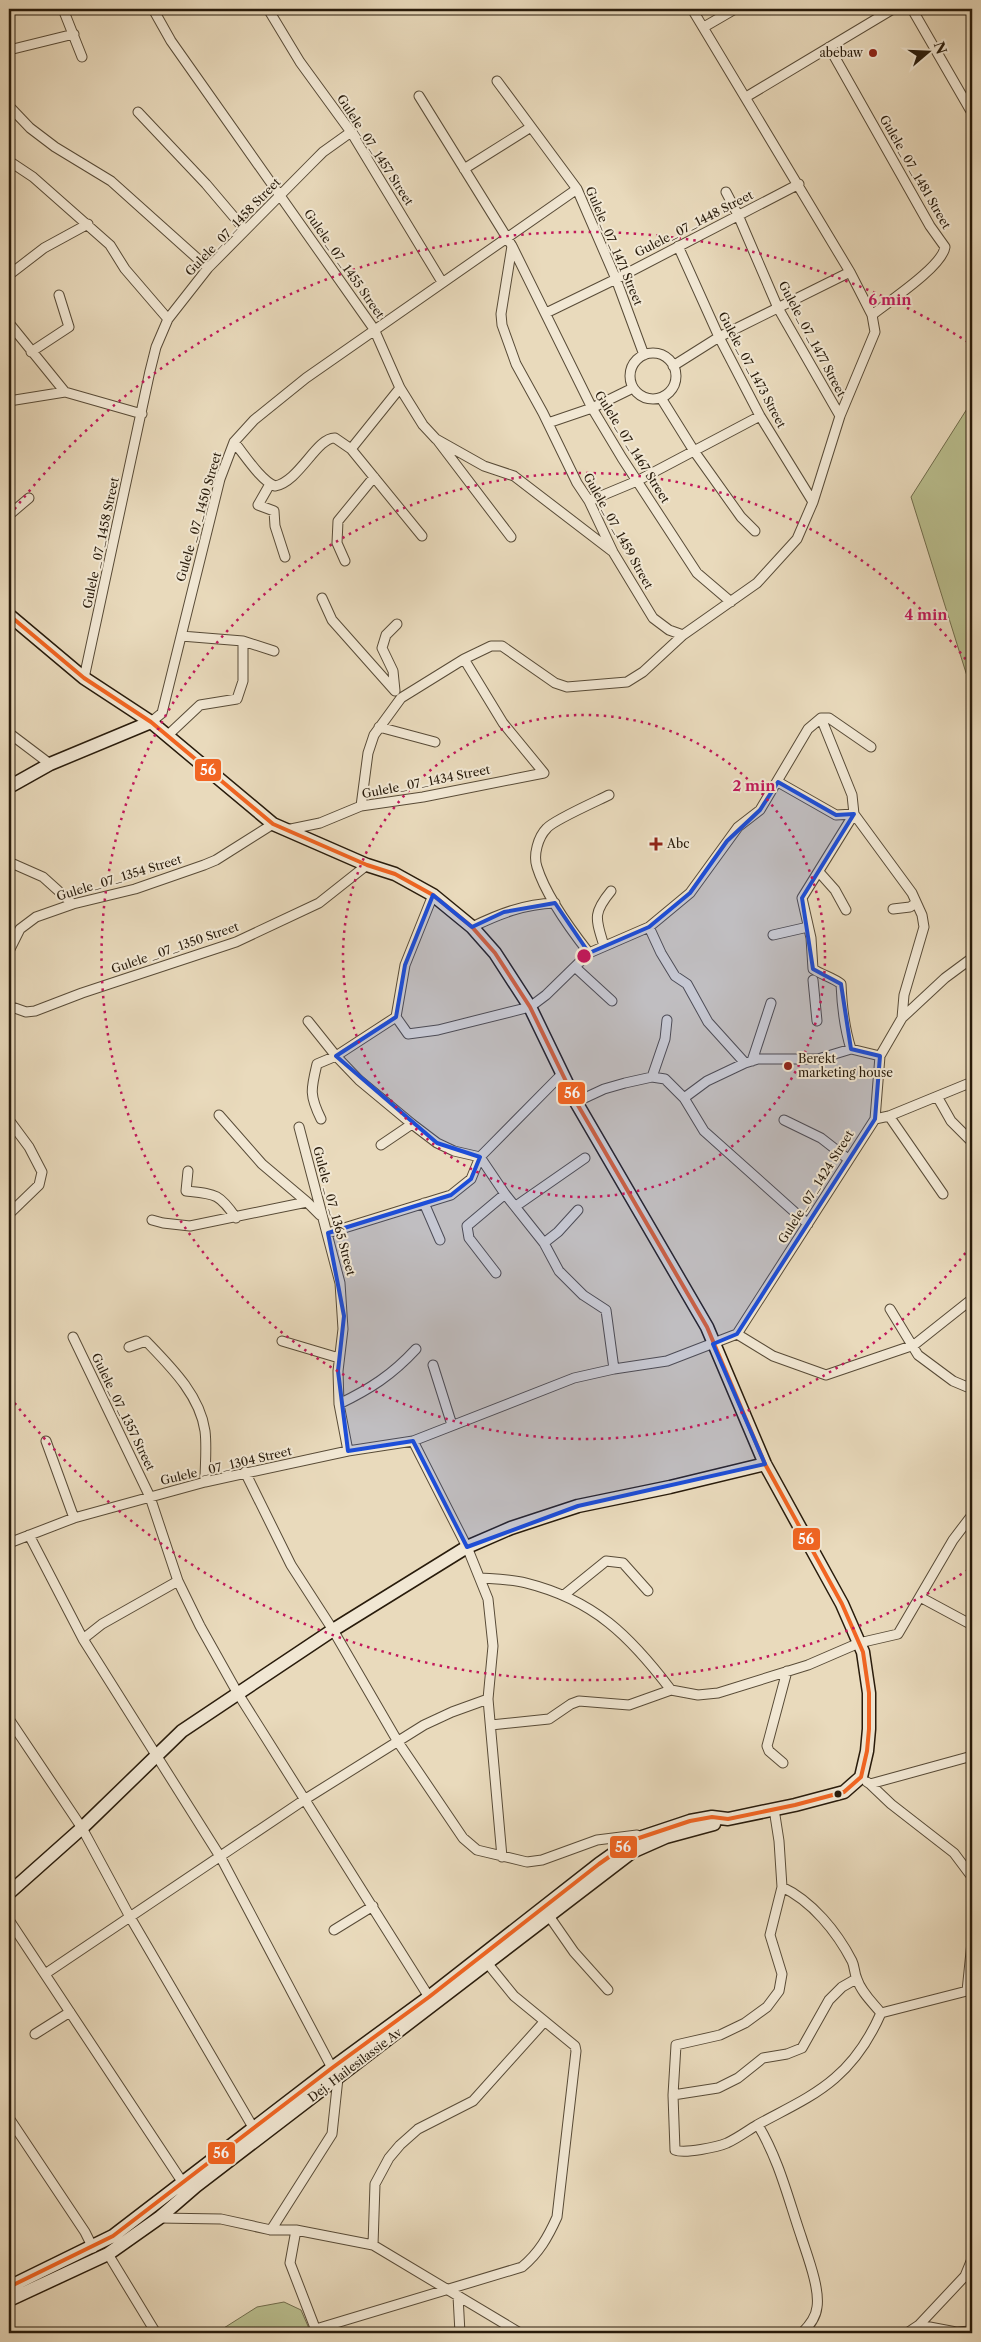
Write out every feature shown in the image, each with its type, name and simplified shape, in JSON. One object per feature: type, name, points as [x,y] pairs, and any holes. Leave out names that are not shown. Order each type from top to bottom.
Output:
[{"type":"main road","points":[[9,615],[84,678],[151,722],[273,824],[367,865],[395,874],[433,895],[472,927],[495,953],[530,1007],[561,1075],[707,1327],[765,1464],[842,1604],[859,1643],[866,1672],[869,1728],[866,1781],[838,1795],[728,1819],[712,1817],[648,1834],[633,1840],[612,1854],[335,2073],[254,2129],[113,2236],[93,2248],[9,2287]]},
{"type":"main road","points":[[9,787],[50,764],[151,722]]},
{"type":"main road","points":[[9,1893],[82,1828],[182,1730],[333,1630],[467,1547],[511,1528],[578,1506],[670,1487],[765,1464]]},
{"type":"main road","name":"Dej. Hailesilassie Av","points":[[9,2300],[108,2254],[159,2218],[335,2073],[488,1964],[632,1852],[666,1837],[728,1819]]},
{"type":"street","points":[[64,9],[82,57]]},
{"type":"street","name":"Gulele_07_1455 Street","points":[[153,9],[171,41],[374,329],[400,388],[423,425],[436,439],[484,466],[514,476],[614,552]]},
{"type":"street","name":"Gulele_07_1457 Street","points":[[268,9],[300,62],[351,132],[442,282]]},
{"type":"street","points":[[361,806],[368,753],[378,727],[398,694],[491,646],[502,646],[554,683],[567,687],[626,682],[643,672],[683,635],[732,602],[757,582],[797,539],[813,502],[840,416],[870,348],[875,332],[872,315],[850,272],[799,184],[692,9]]},
{"type":"street","points":[[704,27],[735,9]]},
{"type":"street","points":[[746,97],[893,9]]},
{"type":"street","points":[[912,9],[972,113]]},
{"type":"street","points":[[9,50],[74,34]]},
{"type":"street","name":"Gulele_07_1481 Street","points":[[829,46],[930,226],[945,247],[944,253],[935,264],[872,315]]},
{"type":"street","name":"Gulele_07_1471 Street","points":[[497,81],[577,189],[616,279],[644,355]]},
{"type":"street","name":"Gulele_07_1467 Street","points":[[419,96],[512,246],[592,408],[637,481],[698,573],[732,602]]},
{"type":"street","points":[[9,106],[30,128],[55,147],[111,181],[208,268]]},
{"type":"street","points":[[138,112],[206,184],[245,230]]},
{"type":"street","points":[[464,169],[531,127]]},
{"type":"street","name":"Gulele_07_1458 Street","points":[[142,414],[156,347],[168,319],[208,268],[279,194],[323,152],[351,132]]},
{"type":"street","points":[[9,160],[33,176],[110,245],[125,269],[168,319]]},
{"type":"street","name":"Gulele_07_1448 Street","points":[[546,313],[616,279],[799,184]]},
{"type":"street","name":"Gulele _07_1450 Street","points":[[151,722],[162,713],[220,479],[234,442],[254,420],[306,378],[577,189]]},
{"type":"street","name":"Gulele_07_1477 Street","points":[[726,192],[738,215],[778,308],[840,416]]},
{"type":"street","points":[[9,274],[44,248],[88,224]]},
{"type":"street","name":"Gulele_07_1459 Street","points":[[512,246],[501,314],[502,325],[516,364],[614,552],[653,618],[669,630],[683,635]]},
{"type":"street","name":"Gulele_07_1473 Street","points":[[678,246],[719,337],[760,416],[813,502]]},
{"type":"street","points":[[673,366],[719,337],[850,272]]},
{"type":"street","points":[[31,352],[69,327],[59,295]]},
{"type":"street","points":[[9,324],[66,392]]},
{"type":"street","points":[[658,354],[665,356],[673,366],[676,375],[675,382],[672,389],[661,398],[645,398],[633,388],[630,373],[638,359],[644,355],[658,354]]},
{"type":"street","points":[[351,449],[400,388]]},
{"type":"street","points":[[548,423],[592,408],[633,388]]},
{"type":"street","points":[[9,401],[66,392],[142,414]]},
{"type":"street","points":[[661,398],[694,451],[741,517],[755,531]]},
{"type":"street","name":"Gulele _07_1458 Street","points":[[84,678],[142,414]]},
{"type":"street","points":[[589,501],[637,481],[760,416]]},
{"type":"street","points":[[234,442],[270,484],[281,485],[290,479],[326,440],[331,438],[351,449],[422,536]]},
{"type":"street","points":[[436,439],[511,536]]},
{"type":"street","points":[[345,561],[337,543],[338,521],[374,477]]},
{"type":"street","points":[[270,484],[258,505],[274,511],[275,526],[285,558]]},
{"type":"street","points":[[9,515],[29,498]]},
{"type":"street","points":[[322,598],[332,620],[398,694]]},
{"type":"street","points":[[397,624],[386,635],[382,648],[393,671],[398,694]]},
{"type":"street","points":[[181,636],[243,641],[274,651]]},
{"type":"street","points":[[167,736],[200,705],[237,699],[243,681],[243,641]]},
{"type":"street","name":"Gulele_07_1434 Street","points":[[286,830],[320,823],[361,806],[424,797],[544,773],[503,723],[464,659]]},
{"type":"street","points":[[433,895],[405,966],[396,1018],[408,1034],[438,1030],[530,1007],[576,968],[589,953],[650,927],[690,893],[727,841],[738,828],[760,810],[808,729],[821,718],[829,718],[871,747]]},
{"type":"street","points":[[821,718],[852,795],[854,814],[912,894],[924,928],[904,995],[902,1018]]},
{"type":"street","points":[[378,727],[435,742]]},
{"type":"street","points":[[9,733],[50,764]]},
{"type":"street","points":[[778,782],[836,815],[854,814]]},
{"type":"street","points":[[589,953],[571,931],[536,867],[535,850],[547,827],[609,795]]},
{"type":"street","points":[[851,1049],[845,1032],[840,996],[841,984],[836,979],[825,977],[813,969],[802,898],[854,814]]},
{"type":"street","name":"Gulele_07_1354 Street","points":[[9,951],[20,929],[36,917],[73,904],[134,889],[204,865],[216,860],[273,824]]},
{"type":"street","points":[[9,862],[43,877],[73,904]]},
{"type":"street","name":"Gulele _07_1350 Street","points":[[9,1003],[12,1007],[26,1012],[35,1011],[82,993],[236,942],[319,903],[367,865]]},
{"type":"street","points":[[819,872],[835,890],[846,910]]},
{"type":"street","points":[[604,946],[595,917],[599,905],[611,891]]},
{"type":"street","points":[[472,927],[504,912],[538,904],[555,903]]},
{"type":"street","points":[[892,909],[910,907],[916,903]]},
{"type":"street","points":[[650,927],[661,953],[675,976],[687,984],[708,1022],[748,1062]]},
{"type":"street","points":[[773,935],[808,928]]},
{"type":"street","points":[[972,958],[945,978],[902,1018],[880,1056],[874,1119],[889,1116],[938,1098],[972,1082]]},
{"type":"street","points":[[576,968],[612,1001]]},
{"type":"street","points":[[817,1021],[810,981],[825,977]]},
{"type":"street","points":[[748,1062],[770,1003]]},
{"type":"street","points":[[321,1119],[310,1090],[317,1064],[336,1056],[396,1018]]},
{"type":"street","points":[[308,1020],[336,1056],[359,1080],[412,1124],[437,1143],[454,1151],[480,1158],[505,1194],[544,1243],[559,1271],[574,1287],[606,1310],[614,1369]]},
{"type":"street","points":[[652,1077],[666,1038],[667,1020]]},
{"type":"street","points":[[684,1098],[707,1082],[758,1059],[818,1059],[851,1049],[880,1056]]},
{"type":"street","points":[[328,1232],[451,1195],[471,1178],[480,1158],[561,1075]]},
{"type":"street","points":[[576,1102],[604,1089],[652,1077],[665,1079],[684,1098],[704,1131],[808,1224]]},
{"type":"street","points":[[938,1098],[951,1121],[972,1142]]},
{"type":"street","points":[[219,1115],[262,1164],[321,1216]]},
{"type":"street","points":[[889,1116],[944,1194]]},
{"type":"street","name":"Gulele_07_1424 Street","points":[[737,1334],[874,1119]]},
{"type":"street","points":[[9,1120],[29,1147],[42,1172],[39,1185],[9,1214]]},
{"type":"street","points":[[784,1120],[821,1138],[848,1159]]},
{"type":"street","points":[[381,1145],[412,1124]]},
{"type":"street","name":"Gulele _07_1365 Street","points":[[299,1127],[340,1283],[344,1316],[338,1371],[339,1404],[348,1451]]},
{"type":"street","points":[[516,1206],[584,1158]]},
{"type":"street","points":[[188,1171],[186,1191],[210,1193],[223,1199],[236,1218]]},
{"type":"street","points":[[496,1272],[469,1238],[467,1226],[505,1194]]},
{"type":"street","points":[[152,1220],[190,1226],[307,1202]]},
{"type":"street","points":[[424,1203],[440,1240]]},
{"type":"street","points":[[544,1243],[558,1232],[578,1210]]},
{"type":"street","points":[[713,1344],[737,1334],[773,1356],[826,1375],[914,1345],[972,1299]]},
{"type":"street","points":[[890,1309],[914,1345],[918,1355],[953,1381],[972,1389]]},
{"type":"street","name":"Gulele_07_1357 Street","points":[[73,1338],[150,1497],[178,1581],[237,1692],[430,1997]]},
{"type":"street","points":[[129,1347],[146,1341],[172,1368],[194,1400],[205,1430],[205,1482]]},
{"type":"street","points":[[282,1341],[340,1358]]},
{"type":"street","name":"Gulele _07_1304 Street","points":[[9,1543],[74,1518],[205,1482],[348,1451],[413,1440],[574,1378],[614,1369],[666,1361],[713,1344]]},
{"type":"street","points":[[339,1404],[368,1389],[396,1370],[416,1349]]},
{"type":"street","points":[[433,1365],[452,1425]]},
{"type":"street","points":[[413,1440],[467,1547],[488,1599],[493,1646],[488,1699],[502,1857]]},
{"type":"street","points":[[46,1441],[74,1518]]},
{"type":"street","points":[[245,1472],[291,1565],[333,1630],[398,1742],[463,1838],[477,1850],[521,1862],[534,1862],[597,1840],[648,1834]]},
{"type":"street","points":[[491,1726],[549,1719],[571,1704],[580,1701],[629,1705],[671,1690],[698,1695],[711,1694],[838,1654],[859,1643],[898,1634],[953,1540],[972,1515]]},
{"type":"street","points":[[29,1535],[84,1639],[221,1858],[335,2073],[332,2134],[271,2230]]},
{"type":"street","points":[[564,1595],[606,1561],[623,1563],[648,1592]]},
{"type":"street","points":[[480,1578],[525,1582],[585,1604],[622,1633],[671,1690]]},
{"type":"street","points":[[84,1639],[102,1624],[178,1581]]},
{"type":"street","points":[[920,1597],[972,1625]]},
{"type":"street","points":[[782,1763],[769,1751],[767,1746],[787,1671]]},
{"type":"street","points":[[45,1974],[221,1858],[304,1800],[436,1718],[488,1699]]},
{"type":"street","points":[[9,1719],[82,1828],[130,1917],[254,2129]]},
{"type":"street","points":[[866,1781],[972,1756]]},
{"type":"street","points":[[866,1781],[891,1804],[954,1853],[972,1877]]},
{"type":"street","points":[[774,1809],[779,1841],[782,1887],[770,1930],[782,1974],[779,1991],[767,2007],[745,2023],[720,2035],[676,2044],[673,2095],[675,2147],[677,2151],[722,2145],[803,2100],[835,2078],[860,2052],[873,2032],[881,2013]]},
{"type":"street","points":[[782,1887],[794,1893],[809,1905],[842,1944],[854,1963],[856,1979],[867,1997],[881,2013]]},
{"type":"street","points":[[334,1930],[373,1906]]},
{"type":"street","points":[[549,1916],[574,1952],[608,1990]]},
{"type":"street","points":[[9,1920],[183,2183]]},
{"type":"street","points":[[881,2013],[970,1991],[972,1942]]},
{"type":"street","points":[[296,2230],[290,2263],[317,2331],[522,2267],[536,2256],[548,2237],[556,2217],[577,2056],[575,2046],[514,1996],[488,1964]]},
{"type":"street","points":[[673,2095],[718,2088],[738,2078],[763,2058],[802,2048],[829,2000],[842,1987],[856,1979]]},
{"type":"street","points":[[35,2034],[70,2012]]},
{"type":"street","points":[[373,2245],[373,2193],[375,2184],[390,2158],[400,2145],[418,2129],[473,2101],[544,2022]]},
{"type":"street","points":[[9,2118],[85,2232],[93,2248]]},
{"type":"street","points":[[758,2125],[771,2147],[789,2194],[817,2292],[817,2309],[812,2323],[802,2333]]},
{"type":"street","points":[[159,2218],[221,2219],[271,2230],[296,2230],[373,2245],[520,2333]]},
{"type":"street","points":[[108,2254],[156,2333]]},
{"type":"street","points":[[907,2333],[919,2325],[965,2276],[972,2258]]},
{"type":"street","points":[[458,2296],[460,2333]]},
{"type":"street","points":[[919,2325],[956,2332],[972,2331]]},
{"type":"highlighted area","points":[[778,782],[836,815],[854,814],[802,898],[813,969],[841,984],[851,1049],[880,1056],[875,1119],[737,1334],[713,1344],[765,1464],[578,1506],[467,1547],[413,1441],[348,1451],[338,1371],[344,1316],[328,1233],[451,1195],[471,1179],[480,1157],[437,1143],[336,1056],[396,1017],[405,965],[433,895],[472,927],[504,912],[555,903],[589,953],[649,927],[690,893],[727,841],[760,810]]},
{"type":"green space","points":[[972,401],[972,692],[911,497]]},
{"type":"green space","points":[[284,2302],[301,2310],[311,2333],[216,2333],[257,2307]]},
{"type":"transit line","name":"56","points":[[9,615],[84,678],[151,722],[273,824],[367,865],[395,874],[433,895],[472,927],[495,953],[530,1007],[576,1102],[707,1327],[765,1464],[842,1604],[863,1652],[869,1693],[867,1751],[861,1777],[844,1792],[795,1805],[728,1819],[712,1817],[690,1821],[633,1840],[599,1864],[429,1997],[332,2068],[113,2236],[9,2287]]},
{"type":"place","name":"abebaw","points":[[873,53]]},
{"type":"place","name":"Abc","points":[[656,844]]},
{"type":"place","name":"Berekt marketing house","points":[[788,1066]]}]
